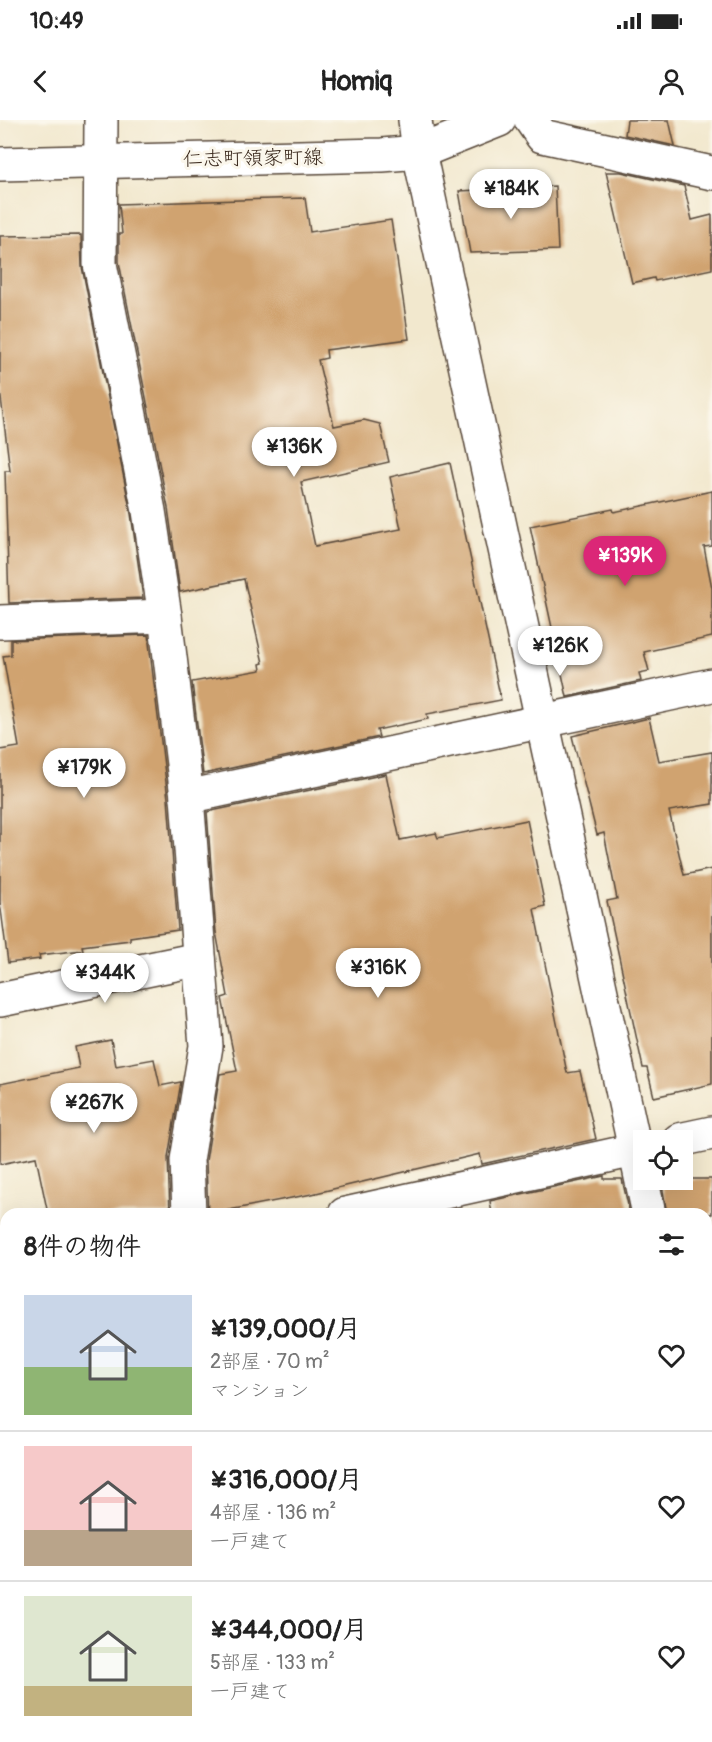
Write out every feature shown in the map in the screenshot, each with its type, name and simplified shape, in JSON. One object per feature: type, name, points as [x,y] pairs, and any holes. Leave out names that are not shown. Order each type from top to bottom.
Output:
[{"type":"street","points":[[101,120],[100,264],[149,511],[165,616],[187,797],[206,1046],[187,1160],[189,1208]]},
{"type":"street","points":[[415,120],[419,152],[636,1130]]},
{"type":"street","name":"仁志町領家町線","points":[[0,164],[382,155],[419,152],[499,120]]},
{"type":"street","points":[[531,120],[542,136],[712,172]]},
{"type":"street","points":[[0,622],[165,616]]},
{"type":"street","points":[[187,797],[712,686]]},
{"type":"street","points":[[0,1000],[199,959]]},
{"type":"street","points":[[693,1137],[712,1133]]},
{"type":"street","points":[[372,1208],[633,1150]]},
{"type":"street","points":[[646,1190],[648,1208]]},
{"type":"building","points":[[627,120],[669,120],[675,146],[625,135]]},
{"type":"building","points":[[606,172],[621,172],[684,186],[692,220],[712,215],[712,269],[655,281],[654,278],[632,283]]},
{"type":"building","points":[[555,186],[558,250],[470,253],[459,191]]},
{"type":"building","points":[[305,198],[310,232],[391,220],[409,339],[326,350],[327,358],[318,360],[334,426],[364,420],[380,424],[389,462],[301,482],[315,546],[401,529],[390,477],[450,463],[501,700],[427,714],[428,719],[377,730],[379,737],[203,774],[192,682],[261,670],[260,664],[263,663],[244,579],[180,592],[168,508],[119,262],[119,234],[122,234],[119,204]]},
{"type":"building","points":[[81,235],[82,267],[131,514],[143,598],[9,603],[5,471],[10,471],[0,390],[0,236]]},
{"type":"building","points":[[712,491],[712,546],[704,547],[712,588],[712,637],[644,652],[649,671],[639,673],[641,681],[567,697],[530,526],[613,509],[614,512]]},
{"type":"building","points":[[148,635],[168,799],[178,930],[130,937],[130,940],[82,946],[83,950],[39,955],[40,959],[8,963],[0,902],[0,750],[19,747],[3,656],[11,655],[11,640]]},
{"type":"building","points":[[649,718],[659,761],[712,752],[712,804],[669,811],[684,875],[712,869],[712,1084],[654,1097],[647,1068],[643,1068],[607,901],[617,899],[604,833],[597,835],[572,736]]},
{"type":"building","points":[[386,774],[400,840],[436,833],[438,838],[527,820],[545,906],[534,909],[567,1073],[580,1071],[596,1139],[482,1164],[480,1154],[312,1194],[239,1208],[208,1208],[206,1161],[220,1074],[237,1071],[222,998],[228,996],[216,932],[207,812]]},
{"type":"building","points":[[111,1040],[116,1066],[154,1059],[160,1086],[181,1082],[168,1157],[170,1208],[47,1208],[36,1157],[0,1164],[0,1084],[79,1068],[75,1047]]},
{"type":"building","points":[[604,1176],[604,1179],[622,1179],[629,1208],[491,1208],[490,1201]]},
{"type":"building","points":[[693,1179],[712,1179],[712,1208],[666,1208],[663,1190],[693,1190]]}]
